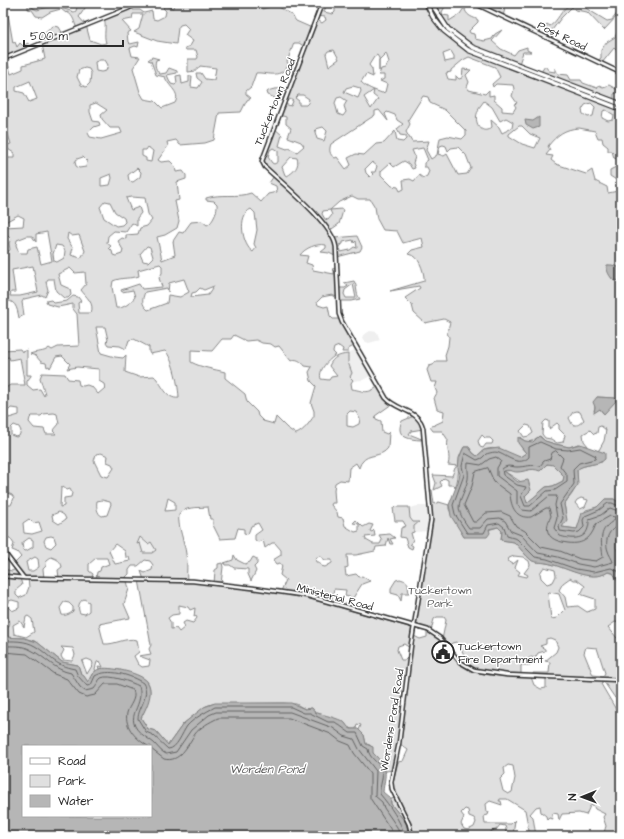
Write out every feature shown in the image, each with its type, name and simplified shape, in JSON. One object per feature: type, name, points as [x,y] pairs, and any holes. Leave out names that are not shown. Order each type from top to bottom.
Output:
[{"type":"highway","points":[[426,3],[434,18],[457,40],[479,55],[621,109]]},
{"type":"highway","points":[[431,3],[442,22],[457,40]]},
{"type":"highway","points":[[461,43],[621,104]]},
{"type":"street","points":[[3,59],[129,8],[137,3]]},
{"type":"street","name":"Tuckertown Road","points":[[322,3],[262,160],[265,166],[317,217],[334,239],[336,247],[340,314],[342,324],[387,399],[394,406],[415,415],[422,423],[431,515],[415,626]]},
{"type":"street","name":"Post Road","points":[[474,3],[621,74]]},
{"type":"street","points":[[3,550],[23,578]]},
{"type":"street","name":"Ministerial Road","points":[[3,576],[23,578],[193,581],[308,596],[415,626],[437,635],[458,661],[474,670],[507,675],[621,680]]},
{"type":"street","name":"Wordens Pond Road","points":[[412,836],[409,824],[392,789],[391,782],[399,743],[415,626]]},
{"type":"shaded area","points":[[370,331],[377,332],[380,340],[369,343],[362,339],[363,335]]},
{"type":"shaded area","points":[[358,348],[372,375],[363,380],[352,381],[350,377],[352,373],[347,356],[349,356],[348,353]]},
{"type":"shaded area","points":[[431,506],[430,531],[414,532],[414,526],[418,522],[413,522],[410,518],[409,508]]},
{"type":"shaded area","points":[[140,537],[147,544],[151,542],[156,550],[152,553],[143,553],[141,550],[141,544],[137,544]]},
{"type":"green space","points":[[3,3],[6,3],[13,43],[15,42],[17,47],[20,43],[23,46],[28,43],[30,48],[6,57],[11,74],[23,69],[23,65],[45,59],[40,34],[45,33],[53,26],[59,27],[63,34],[77,29],[72,17],[67,12],[66,13],[61,9],[50,12],[42,17],[36,16],[32,10],[28,9],[28,3],[31,3],[33,8],[37,10],[53,6],[54,3],[63,3],[60,5],[61,8],[74,12],[76,11],[78,3],[86,3],[87,5],[79,17],[86,25],[90,40],[101,44],[106,43],[104,18],[132,6],[133,10],[140,10],[144,13],[152,11],[153,19],[157,20],[165,16],[166,11],[163,8],[165,6],[173,8],[174,4],[172,3],[261,3],[262,9],[269,7],[271,3],[278,3],[279,7],[291,14],[296,21],[312,28],[316,19],[322,23],[326,20],[325,17],[317,16],[322,3],[327,3],[324,12],[333,14],[335,12],[335,6],[332,3],[423,3],[441,30],[466,50],[621,110],[621,183],[621,268],[608,265],[606,267],[613,280],[621,280],[621,370],[618,374],[621,376],[621,504],[614,499],[605,499],[597,507],[586,510],[577,529],[562,527],[565,509],[564,504],[575,488],[577,481],[577,470],[580,467],[602,462],[598,452],[596,451],[599,450],[604,441],[606,430],[601,426],[598,427],[597,433],[594,434],[590,430],[583,434],[584,441],[588,446],[578,444],[569,447],[545,441],[540,436],[528,442],[520,437],[521,447],[526,453],[520,457],[495,449],[484,450],[477,456],[469,447],[464,447],[460,456],[458,478],[455,488],[454,485],[448,485],[448,480],[444,478],[440,482],[442,486],[434,490],[436,483],[433,475],[452,476],[455,468],[458,466],[448,465],[448,440],[442,431],[433,431],[430,427],[443,421],[444,411],[437,409],[434,398],[437,393],[435,388],[437,382],[431,382],[427,370],[429,366],[433,365],[436,361],[446,361],[445,355],[449,337],[447,333],[450,322],[444,319],[425,323],[414,313],[412,305],[405,298],[420,288],[419,286],[390,291],[424,281],[423,271],[418,260],[414,256],[408,254],[412,250],[424,247],[422,238],[403,243],[397,231],[383,230],[377,219],[375,207],[370,199],[358,199],[352,196],[339,202],[330,210],[342,209],[343,211],[339,224],[329,231],[334,238],[357,236],[362,247],[360,251],[337,257],[329,253],[321,252],[326,248],[326,245],[315,245],[302,252],[300,255],[308,256],[306,263],[312,265],[313,270],[334,274],[332,269],[337,268],[338,288],[345,288],[348,286],[344,283],[354,281],[360,299],[339,301],[338,298],[332,295],[322,297],[317,302],[318,305],[324,307],[328,306],[330,316],[333,319],[340,319],[356,345],[348,349],[348,352],[342,352],[343,349],[339,346],[334,348],[333,352],[336,355],[327,362],[322,369],[320,376],[321,379],[329,380],[331,377],[337,376],[329,366],[332,360],[348,354],[348,362],[352,373],[350,377],[353,380],[351,383],[352,389],[368,391],[379,386],[392,404],[375,416],[376,419],[381,421],[382,432],[387,434],[389,432],[388,448],[382,453],[365,459],[359,468],[356,463],[349,468],[348,481],[340,480],[335,483],[335,503],[332,503],[331,505],[337,512],[338,517],[343,518],[345,526],[355,532],[359,531],[359,524],[353,523],[356,520],[363,527],[369,524],[373,525],[370,531],[372,532],[374,530],[375,536],[365,537],[366,540],[373,544],[380,544],[382,540],[379,535],[390,534],[395,538],[390,539],[393,544],[390,544],[388,538],[386,546],[376,547],[375,551],[356,555],[347,555],[348,567],[345,568],[346,576],[356,574],[359,577],[362,576],[370,581],[362,584],[353,598],[345,596],[346,590],[334,589],[331,602],[281,591],[286,580],[280,575],[282,566],[280,563],[276,564],[273,560],[281,555],[281,550],[275,543],[272,543],[265,548],[263,540],[258,542],[255,540],[255,535],[262,530],[258,523],[251,526],[248,534],[244,533],[244,529],[238,528],[235,538],[220,539],[213,525],[213,519],[210,519],[208,507],[184,510],[179,515],[179,524],[187,558],[187,581],[214,584],[215,570],[218,568],[218,564],[222,563],[221,584],[301,596],[412,628],[410,648],[404,644],[398,646],[397,650],[401,660],[405,660],[408,657],[399,738],[393,770],[386,771],[385,773],[385,768],[373,753],[370,745],[366,744],[364,735],[359,730],[361,725],[357,724],[356,729],[353,729],[345,723],[315,712],[312,708],[305,709],[296,704],[212,704],[206,706],[183,724],[168,745],[156,731],[148,729],[141,718],[150,694],[149,684],[146,680],[120,670],[99,669],[98,666],[103,667],[100,661],[97,662],[95,669],[96,671],[92,674],[88,682],[81,674],[78,665],[62,662],[37,642],[24,638],[3,637],[10,623],[7,616],[3,616],[3,597],[6,594],[6,585],[3,582],[3,569],[12,571],[17,568],[14,564],[21,557],[17,552],[12,550],[14,544],[10,538],[4,537],[3,505],[11,505],[14,498],[12,495],[3,491],[3,390],[10,385],[25,385],[20,358],[10,360],[9,357],[3,358],[3,350],[20,349],[22,352],[27,350],[27,375],[31,376],[27,381],[27,385],[33,390],[40,389],[44,396],[45,394],[40,378],[42,373],[65,374],[68,379],[78,380],[79,385],[87,385],[92,387],[98,394],[105,388],[104,384],[99,381],[99,369],[77,367],[67,369],[70,364],[62,356],[56,357],[50,368],[49,366],[47,367],[46,363],[41,362],[36,356],[30,354],[45,351],[49,348],[52,350],[58,347],[79,346],[77,314],[73,309],[73,304],[58,307],[47,304],[46,301],[51,300],[54,303],[67,301],[73,296],[78,297],[81,301],[78,303],[79,313],[91,313],[91,303],[81,290],[86,284],[85,272],[75,273],[70,268],[58,274],[61,285],[70,289],[71,295],[68,298],[64,298],[56,291],[54,279],[48,279],[46,282],[48,290],[45,297],[42,295],[24,299],[22,302],[24,315],[19,318],[15,305],[10,301],[3,301],[5,296],[3,295],[3,254],[10,250],[9,243],[11,239],[8,236],[3,236],[3,197],[5,191],[3,189],[3,156],[5,155],[7,158],[14,158],[14,153],[3,146],[11,144],[6,128],[3,128],[3,87],[8,85],[3,69],[3,42],[7,36],[3,31]],"holes":[[[133,14],[143,14],[139,29],[134,32],[157,41],[176,44],[178,28],[180,25],[184,24],[189,29],[185,35],[193,41],[190,46],[185,48],[186,50],[196,50],[198,57],[197,59],[188,59],[188,72],[196,71],[200,66],[216,68],[214,80],[205,79],[201,73],[196,73],[197,78],[202,82],[198,88],[191,87],[192,76],[189,76],[189,82],[182,84],[181,75],[176,76],[177,83],[175,85],[171,84],[167,75],[177,73],[177,71],[169,68],[166,73],[160,74],[155,66],[156,60],[159,59],[152,57],[148,60],[151,61],[156,75],[165,77],[177,96],[175,103],[162,108],[155,101],[144,99],[140,92],[133,68],[140,57],[132,56],[130,48],[135,46],[138,47],[139,42],[130,44],[128,42],[127,33],[131,31],[122,21],[132,19]],[[294,43],[299,43],[305,47],[298,67],[289,65],[287,62]],[[334,50],[339,59],[329,66],[326,54],[328,51]],[[451,51],[454,56],[454,60],[445,62],[443,54]],[[386,53],[389,62],[385,68],[381,69],[379,75],[384,75],[384,79],[380,81],[387,84],[385,92],[382,93],[374,90],[361,82],[366,74],[373,77],[372,69],[369,65],[374,57],[377,55],[379,60]],[[469,57],[495,67],[500,77],[492,84],[493,87],[496,84],[513,85],[514,89],[512,96],[517,103],[514,104],[516,107],[513,112],[502,111],[502,107],[494,100],[494,95],[489,96],[489,90],[485,94],[469,90],[467,87],[469,82],[466,75],[471,70],[463,69],[462,78],[459,79],[456,76],[456,80],[448,79],[446,73],[451,72],[451,70]],[[105,60],[108,65],[106,71],[96,71],[95,62]],[[286,67],[293,70],[291,75],[294,77],[289,90],[278,89],[267,92],[268,95],[284,102],[290,99],[293,101],[291,106],[284,104],[279,115],[286,117],[286,124],[291,128],[288,137],[301,142],[304,146],[297,152],[289,148],[287,149],[279,146],[282,135],[274,128],[261,161],[274,176],[269,183],[276,186],[277,192],[268,194],[261,202],[251,193],[206,198],[206,200],[214,201],[217,204],[216,213],[211,222],[207,225],[202,221],[191,222],[183,233],[179,232],[173,241],[175,255],[162,260],[157,237],[165,235],[177,228],[179,221],[175,201],[179,200],[177,182],[186,179],[186,175],[183,171],[176,172],[175,166],[170,161],[161,162],[158,160],[168,146],[167,142],[176,140],[180,145],[205,143],[214,140],[219,113],[241,112],[247,100],[251,98],[246,94],[246,91],[251,87],[256,73],[280,73]],[[85,68],[89,69],[91,73],[90,83],[86,87],[81,85],[77,77],[79,70]],[[30,81],[37,99],[29,102],[24,93],[16,91],[16,87]],[[353,86],[360,88],[361,91],[358,98],[344,92],[346,88]],[[374,90],[373,95],[378,99],[371,109],[364,97]],[[298,95],[303,95],[309,99],[306,105],[299,105],[299,101],[295,98]],[[423,96],[428,97],[430,103],[445,110],[466,131],[466,135],[462,139],[448,136],[440,138],[437,155],[431,159],[426,150],[429,141],[412,142],[406,132],[410,124],[408,120]],[[341,97],[347,101],[344,106],[346,112],[343,116],[338,114],[335,103],[337,98]],[[484,101],[492,107],[500,121],[506,118],[513,122],[512,128],[502,133],[499,127],[491,120],[492,127],[488,130],[481,129],[476,118],[478,109]],[[96,103],[107,110],[101,115],[102,119],[110,128],[120,128],[122,133],[101,139],[90,137],[88,133],[94,127],[100,125],[99,122],[93,121],[90,112],[90,105]],[[591,103],[595,107],[593,116],[588,117],[583,114],[582,110],[585,105]],[[379,110],[388,121],[385,114],[387,112],[395,115],[397,120],[403,124],[397,129],[400,135],[406,136],[406,139],[403,142],[397,141],[395,131],[384,143],[376,144],[364,155],[356,154],[348,158],[351,165],[346,169],[337,157],[335,158],[330,152],[331,144],[375,115],[375,111]],[[606,110],[614,115],[613,120],[608,121],[602,118],[603,111]],[[519,126],[522,126],[530,134],[540,138],[535,148],[522,144],[509,136],[509,134]],[[323,127],[327,131],[324,141],[317,139],[315,132],[316,129]],[[579,128],[595,131],[598,138],[602,138],[603,143],[608,147],[608,151],[612,151],[614,158],[619,160],[618,166],[610,170],[610,176],[621,183],[618,191],[608,193],[607,187],[595,181],[592,170],[586,174],[556,164],[551,160],[553,156],[546,155],[550,150],[548,146],[565,131]],[[440,146],[446,146],[448,151],[451,148],[458,147],[466,155],[471,168],[467,174],[458,175],[447,154],[444,156],[438,154]],[[148,147],[153,151],[151,162],[146,161],[146,158],[142,156],[142,150],[146,150]],[[273,148],[278,151],[278,162],[274,164],[268,157],[270,150]],[[423,148],[428,160],[424,163],[424,167],[427,167],[429,171],[427,176],[423,178],[419,175],[414,181],[410,179],[403,180],[404,189],[400,191],[398,187],[392,186],[381,175],[381,171],[390,163],[394,167],[404,161],[409,164],[412,169],[415,168],[413,163],[415,157],[412,150]],[[83,157],[87,161],[86,167],[79,168],[76,166],[75,162],[77,159]],[[291,157],[297,158],[298,164],[296,168],[287,176],[285,175],[282,167]],[[372,162],[377,166],[375,172],[371,172],[373,174],[370,177],[366,173],[365,169]],[[137,168],[141,172],[140,177],[133,182],[129,181],[128,175]],[[111,174],[112,178],[110,185],[101,186],[101,178]],[[126,198],[145,198],[148,214],[152,220],[147,226],[140,228],[138,234],[126,235],[126,239],[122,238],[118,241],[123,250],[122,254],[116,256],[113,255],[109,248],[111,246],[107,243],[108,236],[114,231],[126,232],[132,223],[137,226],[137,218],[141,213],[139,207],[131,210]],[[105,201],[110,202],[115,212],[124,218],[125,222],[122,225],[116,226],[104,218],[100,207]],[[251,209],[255,213],[257,230],[254,244],[256,248],[253,252],[246,243],[243,230],[244,217]],[[330,210],[332,215],[328,220],[325,219],[322,214],[323,211]],[[18,215],[24,218],[23,226],[5,227],[7,221]],[[47,232],[52,261],[41,264],[37,247],[28,249],[27,253],[19,253],[16,245],[17,240],[27,236],[32,236],[36,242],[36,234]],[[68,233],[72,236],[79,235],[85,251],[81,258],[71,255],[73,248],[67,239]],[[353,240],[354,243],[356,241],[357,248],[354,247],[350,250],[341,252],[340,245],[343,244],[343,242]],[[56,245],[62,246],[65,251],[64,258],[57,262],[54,261],[53,254]],[[147,246],[150,247],[153,257],[148,262],[143,261],[140,254]],[[160,264],[162,266],[162,273],[159,278],[162,287],[142,289],[139,284],[121,290],[122,292],[133,290],[135,297],[124,306],[116,308],[112,287],[113,281],[139,276],[138,270]],[[33,266],[38,292],[20,296],[10,296],[11,292],[15,292],[12,270]],[[184,279],[189,292],[180,297],[168,295],[167,303],[148,310],[143,304],[145,292],[167,288],[168,292],[169,283]],[[353,284],[356,298],[346,298],[344,294],[345,290]],[[214,286],[208,295],[191,297],[192,293],[196,292],[200,288],[204,290]],[[96,327],[105,327],[108,340],[106,342],[108,345],[120,346],[126,349],[129,340],[134,339],[149,347],[150,354],[165,351],[168,354],[173,366],[179,398],[175,398],[167,394],[154,376],[139,377],[125,372],[126,355],[123,358],[101,353]],[[234,335],[246,341],[256,340],[262,343],[271,344],[275,347],[279,346],[291,361],[297,360],[305,366],[312,367],[309,372],[311,381],[316,386],[311,403],[314,416],[304,429],[296,434],[287,428],[276,417],[274,424],[263,421],[258,416],[257,412],[247,402],[245,394],[225,378],[225,372],[191,362],[191,350],[212,351],[222,339],[231,339]],[[597,397],[615,398],[616,401],[603,413],[600,409],[594,411]],[[11,408],[19,409],[19,415],[9,418],[6,413]],[[350,411],[356,412],[360,419],[359,424],[353,427],[347,426],[347,414]],[[577,411],[580,412],[584,420],[577,425],[574,425],[569,418],[573,412]],[[43,414],[57,414],[59,424],[53,431],[56,434],[46,434],[44,429],[34,428],[29,422],[32,416],[41,416]],[[546,420],[549,421],[549,429],[557,423],[559,425],[559,429],[565,435],[563,442],[557,443],[551,439],[545,438],[542,434],[543,423]],[[14,425],[19,427],[21,431],[19,436],[16,437],[11,435],[11,428]],[[526,425],[530,426],[533,433],[524,437],[520,431]],[[482,435],[493,441],[492,444],[486,444],[483,448],[480,447],[478,441]],[[101,453],[108,456],[107,462],[112,464],[114,468],[108,477],[101,475],[94,461],[96,454]],[[63,487],[67,490],[70,489],[72,493],[71,497],[64,498],[64,506],[60,507],[61,488]],[[168,498],[175,502],[175,510],[165,511]],[[581,498],[588,500],[585,507],[580,509],[575,503]],[[102,500],[110,502],[111,504],[107,515],[100,515],[97,507],[97,501]],[[59,512],[64,515],[66,519],[59,524],[53,520],[52,515]],[[29,519],[33,523],[39,522],[42,531],[32,534],[24,533],[23,523]],[[46,537],[54,537],[56,543],[51,548],[46,546],[44,541]],[[140,537],[148,544],[151,542],[156,550],[152,553],[143,553],[140,543],[137,544]],[[29,538],[33,540],[33,547],[26,551],[23,550],[22,543]],[[115,544],[125,551],[126,557],[129,557],[130,561],[115,564],[109,551]],[[320,556],[325,560],[332,560],[332,563],[325,567],[321,566],[319,562],[316,562],[315,558]],[[35,557],[38,559],[39,567],[33,571],[28,571],[26,562]],[[51,557],[57,559],[61,563],[62,567],[58,570],[59,578],[44,578],[43,569],[46,566],[47,560]],[[96,558],[107,558],[109,564],[101,567],[100,571],[97,572],[96,578],[92,578],[93,574],[89,571],[89,564]],[[145,560],[150,561],[153,565],[152,570],[145,573],[141,571],[144,580],[139,580],[151,645],[149,649],[151,654],[139,656],[150,660],[149,666],[142,667],[138,664],[134,656],[139,652],[137,640],[133,639],[104,644],[99,624],[130,618],[124,604],[129,589],[126,577],[129,574],[129,570],[132,566],[138,566]],[[20,578],[28,578],[29,587],[26,595],[19,598],[16,595],[16,590],[22,585]],[[84,599],[89,602],[89,611],[85,614],[80,613],[79,611],[80,603]],[[12,600],[19,602],[19,608],[12,611],[8,607],[9,601]],[[64,602],[69,603],[73,607],[73,611],[62,615],[60,608]],[[179,605],[188,607],[190,610],[195,608],[194,617],[196,616],[197,618],[193,623],[186,621],[183,623],[185,627],[179,632],[176,628],[171,629],[171,623],[168,618],[172,615],[179,614]],[[28,616],[32,619],[34,632],[26,637],[14,634],[13,625],[20,621],[24,627],[26,617]],[[61,647],[73,648],[75,655],[72,661],[63,660],[61,656],[64,650]],[[87,659],[92,661],[93,664],[87,674],[82,661]]]},
{"type":"green space","points":[[432,3],[447,3],[442,12],[443,15],[449,16],[449,21],[460,14],[464,8],[462,6],[455,7],[455,3],[468,3],[465,10],[466,12],[478,20],[478,22],[469,31],[470,33],[474,34],[475,39],[484,41],[492,39],[495,34],[502,30],[492,41],[501,49],[514,55],[518,50],[527,47],[527,50],[531,52],[523,52],[519,64],[474,47],[459,37],[444,23]]},
{"type":"green space","points":[[495,3],[497,7],[505,9],[503,16],[477,4]]},
{"type":"green space","points":[[568,3],[579,4],[607,21],[612,20],[621,8],[621,16],[618,15],[604,30],[587,12],[575,10],[572,7],[561,18],[547,37],[544,35],[547,30],[546,25],[547,24],[550,26],[553,24],[569,5]]},
{"type":"green space","points":[[621,25],[621,51],[617,51],[614,48],[602,63],[597,61],[601,58],[601,50],[607,42],[615,37]]},
{"type":"green space","points":[[545,66],[549,71],[555,72],[555,68],[558,74],[568,75],[571,80],[581,80],[583,83],[597,88],[599,85],[603,87],[609,85],[619,92],[614,94],[614,99],[541,72]]},
{"type":"green space","points":[[416,415],[423,429],[411,431],[409,434],[424,440],[405,437],[400,431],[402,421]]},
{"type":"green space","points":[[551,463],[564,476],[563,481],[553,486],[546,487],[527,503],[525,496],[529,492],[521,482],[504,471],[535,469]]},
{"type":"green space","name":"Tuckertown Park","points":[[429,490],[432,490],[434,504],[439,502],[449,505],[449,509],[464,537],[498,527],[502,531],[501,540],[515,542],[533,561],[546,563],[585,575],[601,575],[608,572],[616,574],[621,586],[621,623],[615,622],[608,627],[617,638],[621,639],[621,656],[619,660],[621,662],[618,669],[621,669],[621,679],[533,676],[533,673],[549,673],[550,662],[545,661],[556,652],[558,647],[555,640],[550,638],[546,639],[546,644],[540,646],[545,649],[545,651],[538,653],[535,658],[531,657],[528,659],[529,661],[533,660],[529,667],[527,665],[521,665],[521,675],[471,669],[459,661],[464,655],[460,646],[456,642],[452,643],[448,647],[444,644],[437,659],[439,662],[451,655],[467,668],[487,675],[531,677],[534,685],[541,689],[546,688],[546,678],[621,681],[621,702],[615,698],[604,682],[601,684],[621,718],[621,787],[618,789],[617,795],[621,799],[621,836],[603,836],[606,826],[603,817],[605,814],[595,809],[593,805],[590,806],[586,815],[579,813],[562,814],[559,820],[558,814],[553,813],[553,819],[549,818],[547,820],[546,816],[541,812],[540,806],[536,807],[530,814],[533,817],[536,836],[530,836],[525,810],[507,799],[500,799],[499,801],[501,801],[502,805],[490,801],[486,804],[487,812],[489,812],[488,815],[484,816],[485,824],[511,824],[515,820],[513,836],[505,836],[505,826],[500,825],[496,830],[491,831],[492,836],[413,836],[409,823],[392,786],[398,762],[403,761],[408,750],[400,744],[414,636],[420,639],[427,637],[427,630],[414,626],[432,517]],"holes":[[[514,556],[523,557],[529,561],[530,565],[524,573],[528,575],[527,577],[518,575],[520,572],[515,568],[518,560],[513,564],[508,561],[509,558]],[[544,567],[555,570],[556,576],[553,582],[547,584],[541,578],[540,573]],[[570,578],[577,580],[585,586],[580,594],[595,599],[595,609],[587,612],[578,606],[567,607],[565,597],[559,590],[563,583]],[[549,592],[559,594],[565,610],[557,618],[551,619],[548,593]],[[437,617],[444,617],[446,620],[442,640],[431,631],[434,619]],[[586,647],[597,648],[605,673],[603,676],[593,675],[584,653]],[[508,765],[513,766],[515,778],[512,792],[508,794],[503,791],[500,779],[505,774],[504,768]],[[465,809],[468,810],[469,816],[474,818],[476,822],[474,827],[468,830],[464,829],[461,824],[464,817],[461,813]]]},
{"type":"green space","points":[[409,507],[410,518],[413,522],[419,522],[414,526],[414,532],[411,533],[413,540],[410,544],[413,546],[412,549],[408,547],[405,538],[400,537],[401,528],[406,526],[403,521],[395,521],[393,508]]},
{"type":"green space","points":[[234,555],[237,560],[245,564],[250,562],[253,557],[257,559],[257,564],[254,567],[256,571],[251,581],[248,574],[248,569],[234,568],[230,565],[225,565],[224,563],[233,560]]},
{"type":"green space","points":[[400,579],[407,582],[409,593],[402,593],[401,601],[398,595],[391,593],[391,588],[396,580]]},
{"type":"green space","points":[[396,798],[406,823],[391,804],[391,799]]},
{"type":"green space","points":[[406,824],[411,836],[409,836]]},
{"type":"water","points":[[539,117],[539,127],[533,129],[526,125],[525,120],[533,121]]},
{"type":"water","points":[[607,265],[621,268],[621,280],[614,281],[608,272]]},
{"type":"water","points":[[597,397],[615,398],[616,401],[604,414],[600,409],[594,413],[595,407],[593,402]]},
{"type":"water","points":[[539,436],[545,441],[555,444],[569,447],[580,444],[605,453],[605,459],[602,461],[583,466],[577,470],[578,485],[564,504],[567,520],[562,527],[577,529],[582,513],[597,507],[605,499],[614,499],[621,504],[621,534],[616,539],[616,548],[621,555],[621,586],[613,573],[608,572],[593,576],[585,575],[546,563],[533,561],[514,542],[501,540],[502,531],[498,527],[489,529],[490,533],[487,537],[464,537],[451,516],[449,505],[458,482],[460,474],[458,469],[459,458],[464,447],[469,447],[477,456],[484,450],[499,448],[520,457],[526,453],[518,443],[518,437],[525,441],[533,442]],"holes":[[[547,464],[553,465],[564,476],[563,481],[553,486],[546,487],[527,503],[525,496],[531,490],[528,480],[518,482],[504,471],[508,470],[520,472],[533,469],[540,471]]]},
{"type":"water","name":"Worden Pond","points":[[3,637],[24,638],[37,642],[62,662],[78,665],[81,674],[88,682],[95,672],[104,668],[117,669],[133,673],[145,679],[150,687],[150,696],[141,718],[148,729],[156,731],[168,745],[183,724],[204,707],[215,703],[291,703],[305,709],[312,708],[316,713],[342,721],[351,729],[358,729],[364,735],[366,744],[373,747],[373,753],[382,763],[385,771],[383,792],[390,798],[391,804],[406,823],[409,836],[3,836]]},
{"type":"place","name":"Tuckertown Fire Department","points":[[443,652]]}]
